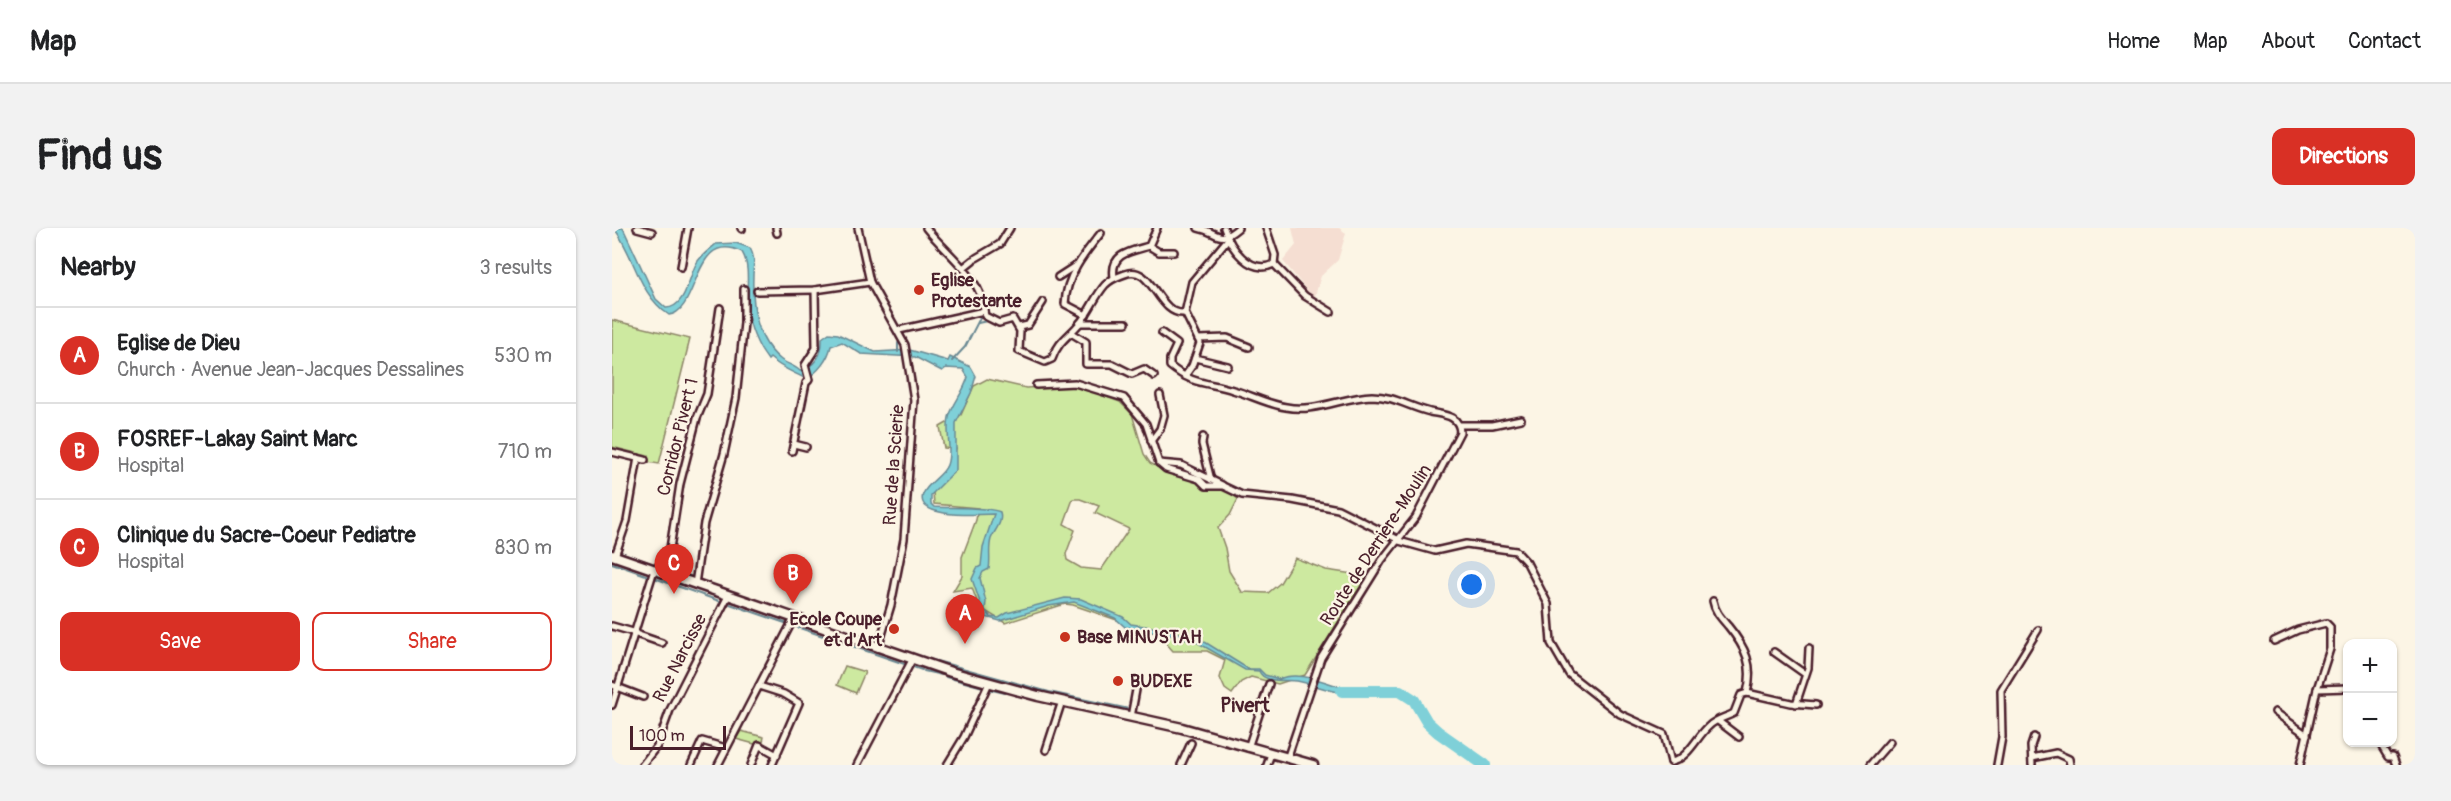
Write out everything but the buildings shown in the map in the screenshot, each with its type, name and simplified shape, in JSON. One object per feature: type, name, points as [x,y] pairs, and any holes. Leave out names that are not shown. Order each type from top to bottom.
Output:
[{"type":"street","points":[[637,228],[652,232]]},
{"type":"street","points":[[681,267],[688,228]]},
{"type":"street","name":"Rue de la Scierie","points":[[858,228],[870,282],[899,330],[905,345],[914,400],[904,535],[879,645]]},
{"type":"street","points":[[926,228],[963,267],[982,298],[986,316],[996,322],[1013,319],[1019,327],[1019,351],[1046,362],[1052,359],[1058,344],[1080,324],[1096,297],[1114,277],[1131,271],[1140,274],[1174,311],[1185,313]]},
{"type":"street","points":[[963,267],[1000,244],[1010,228]]},
{"type":"street","points":[[1149,246],[1157,228]]},
{"type":"street","points":[[1198,228],[1226,238]]},
{"type":"street","points":[[1224,228],[1226,238],[1254,267],[1274,264]]},
{"type":"street","points":[[1185,376],[1200,343],[1185,313],[1192,282],[1226,238],[1238,228]]},
{"type":"street","points":[[1266,228],[1275,255],[1274,264]]},
{"type":"street","points":[[1058,277],[1075,266],[1101,233]]},
{"type":"street","points":[[1114,277],[1115,265],[1122,254],[1149,246],[1159,252],[1174,252]]},
{"type":"street","points":[[1274,264],[1305,296],[1331,312]]},
{"type":"street","points":[[1075,266],[1065,304],[1086,315]]},
{"type":"street","points":[[757,291],[815,290],[870,282]]},
{"type":"street","points":[[696,581],[704,523],[724,454],[736,398],[744,323],[744,289]]},
{"type":"street","points":[[792,451],[806,383],[809,380],[805,369],[816,348],[815,290]]},
{"type":"street","points":[[1019,327],[1028,325],[1043,302]]},
{"type":"street","name":"Corridor Pivert 1","points":[[668,570],[680,484],[697,418],[707,394],[720,308]]},
{"type":"street","points":[[899,330],[984,311]]},
{"type":"street","points":[[1080,324],[1126,323]]},
{"type":"street","points":[[1071,333],[1086,342],[1086,364],[1112,364],[1132,374],[1144,369],[1154,376]]},
{"type":"street","points":[[1162,333],[1177,344],[1170,359],[1170,366],[1185,376],[1204,385],[1237,390],[1286,407],[1323,406],[1356,398],[1389,396],[1424,410],[1453,418],[1460,425],[1492,425],[1521,419]]},
{"type":"street","points":[[1198,339],[1216,337],[1249,347]]},
{"type":"street","points":[[1195,358],[1228,366]]},
{"type":"street","points":[[1036,385],[1076,383],[1124,398],[1138,412],[1159,463],[1166,469],[1198,479],[1206,486],[1223,486]]},
{"type":"street","points":[[1151,441],[1160,429],[1164,415],[1160,395]]},
{"type":"street","name":"Route de Derriere-Moulin","points":[[1287,759],[1316,670],[1382,560],[1399,541],[1438,477],[1460,432],[1460,425]]},
{"type":"street","points":[[1203,437],[1207,471],[1212,481]]},
{"type":"street","points":[[794,444],[806,447]]},
{"type":"street","points":[[612,452],[645,460]]},
{"type":"street","points":[[638,458],[627,521],[616,553],[652,575],[668,570],[791,624],[879,645],[911,664],[1182,728],[1313,765]]},
{"type":"street","points":[[1159,463],[1181,465],[1242,495],[1292,500],[1338,509],[1399,541],[1435,551],[1466,544],[1515,550],[1527,563],[1548,604],[1551,643],[1569,674],[1620,714],[1664,734],[1670,764],[1694,744],[1712,723],[1734,712],[1741,695],[1747,693],[1796,704],[1816,705]]},
{"type":"street","points":[[612,705],[614,686],[652,575]]},
{"type":"street","name":"Rue Narcisse","points":[[642,765],[657,746],[670,710],[728,596]]},
{"type":"street","points":[[1713,602],[1719,617],[1739,639],[1745,654],[1751,672],[1747,693]]},
{"type":"street","points":[[2274,642],[2298,630],[2326,623],[2330,627],[2330,649],[2316,688],[2300,765]]},
{"type":"street","points":[[718,765],[791,624]]},
{"type":"street","points":[[612,626],[662,643]]},
{"type":"street","points":[[1997,765],[2002,737],[2003,685],[2038,630]]},
{"type":"street","points":[[1796,704],[1805,674],[1809,648]]},
{"type":"street","points":[[1774,652],[1805,674]]},
{"type":"street","points":[[857,765],[911,664]]},
{"type":"street","points":[[947,765],[964,737],[989,683]]},
{"type":"street","points":[[1248,748],[1269,684]]},
{"type":"street","points":[[614,686],[643,697]]},
{"type":"street","points":[[759,686],[784,694],[799,703],[772,765]]},
{"type":"street","points":[[2316,688],[2343,688]]},
{"type":"street","points":[[1131,717],[1136,690]]},
{"type":"street","points":[[1046,750],[1062,701]]},
{"type":"street","points":[[2275,712],[2307,735]]},
{"type":"street","points":[[1718,721],[1739,737]]},
{"type":"street","points":[[2032,765],[2034,737]]},
{"type":"street","points":[[691,765],[702,741],[726,748]]},
{"type":"street","points":[[1870,765],[1890,742]]},
{"type":"street","points":[[1181,765],[1191,743]]},
{"type":"street","points":[[751,765],[759,745],[777,754]]},
{"type":"street","points":[[2382,747],[2388,757],[2393,757],[2396,765]]},
{"type":"street","points":[[2032,758],[2056,753],[2069,759],[2070,765]]},
{"type":"street","points":[[1267,765],[1271,754]]},
{"type":"shaded area","points":[[1292,228],[1339,228],[1346,233],[1338,260],[1321,276],[1314,299],[1283,261],[1296,245]]},
{"type":"green space","points":[[612,320],[690,339],[659,464],[647,462],[648,456],[612,447]]},
{"type":"green space","points":[[987,379],[1026,388],[1074,385],[1120,402],[1132,414],[1144,454],[1150,463],[1166,472],[1193,480],[1208,488],[1224,489],[1238,499],[1230,515],[1218,528],[1225,548],[1229,571],[1242,592],[1268,593],[1280,583],[1295,558],[1326,570],[1367,576],[1305,675],[1278,684],[1251,677],[1241,682],[1232,694],[1225,689],[1220,678],[1225,660],[1207,651],[1173,651],[1158,634],[1073,605],[1065,604],[1005,623],[979,607],[972,588],[953,591],[962,576],[962,557],[976,520],[978,508],[934,504],[933,492],[956,449],[944,448],[940,427],[961,415],[974,386]],"holes":[[[1073,499],[1080,499],[1099,506],[1095,513],[1129,529],[1101,570],[1081,568],[1067,560],[1066,554],[1075,530],[1064,524]]]},
{"type":"green space","points":[[845,666],[865,672],[856,693],[837,685]]},
{"type":"green space","points":[[741,731],[764,737],[762,746],[736,739]]},
{"type":"water","points":[[614,228],[623,228],[656,299],[666,308],[672,307],[682,298],[698,261],[716,244],[736,243],[750,248],[754,259],[755,310],[761,332],[772,351],[782,361],[800,371],[814,362],[820,354],[822,338],[829,333],[838,334],[875,352],[910,350],[948,361],[950,357],[971,367],[976,376],[971,393],[956,423],[956,470],[931,495],[931,504],[934,507],[979,508],[1000,512],[1000,523],[990,543],[989,569],[983,572],[980,578],[986,602],[985,610],[991,617],[999,618],[1007,613],[1065,598],[1081,599],[1123,617],[1131,624],[1165,629],[1200,639],[1248,669],[1259,669],[1265,675],[1279,679],[1288,676],[1307,677],[1358,693],[1336,692],[1297,681],[1266,678],[1259,671],[1245,670],[1195,641],[1125,627],[1115,618],[1074,602],[1049,606],[1000,621],[985,617],[972,579],[977,568],[981,566],[983,547],[994,514],[963,515],[938,512],[928,508],[923,502],[925,490],[942,472],[949,459],[948,420],[968,377],[963,369],[946,368],[942,371],[915,357],[861,354],[842,342],[831,346],[822,365],[806,379],[770,358],[768,360],[757,342],[748,315],[747,271],[742,252],[726,248],[714,251],[698,273],[686,301],[679,310],[669,315],[650,296]]},
{"type":"waterway","points":[[952,361],[965,347],[981,316]]},
{"type":"waterway","points":[[978,323],[987,321]]},
{"type":"waterway","points":[[906,331],[914,330]]},
{"type":"waterway","points":[[898,343],[898,352]]},
{"type":"waterway","points":[[612,549],[748,598]]},
{"type":"waterway","points":[[612,563],[722,602]]},
{"type":"waterway","points":[[730,604],[922,670]]},
{"type":"waterway","points":[[790,612],[836,628]]},
{"type":"waterway","points":[[841,630],[907,652]]},
{"type":"waterway","points":[[911,653],[919,656]]},
{"type":"waterway","points":[[922,657],[1049,692],[1129,709]]},
{"type":"waterway","points":[[924,671],[942,675]]},
{"type":"waterway","points":[[946,677],[983,687]]},
{"type":"waterway","points":[[992,690],[1005,693]]},
{"type":"waterway","points":[[1342,691],[1400,691],[1414,700],[1427,722],[1438,732],[1485,765]]},
{"type":"place","name":"Eglise Protestante","points":[[919,290]]},
{"type":"place","name":"Clinique du Sacre-Coeur Pediatre","points":[[674,594]]},
{"type":"place","name":"FOSREF-Lakay Saint Marc","points":[[793,604]]},
{"type":"place","name":"Ecole Coupe et d'Art","points":[[894,629]]},
{"type":"place","name":"Base MINUSTAH","points":[[1065,637]]},
{"type":"place","name":"Eglise de Dieu","points":[[965,644]]},
{"type":"place","name":"BUDEXE","points":[[1118,681]]},
{"type":"district","name":"Pivert","points":[[1245,705]]}]
